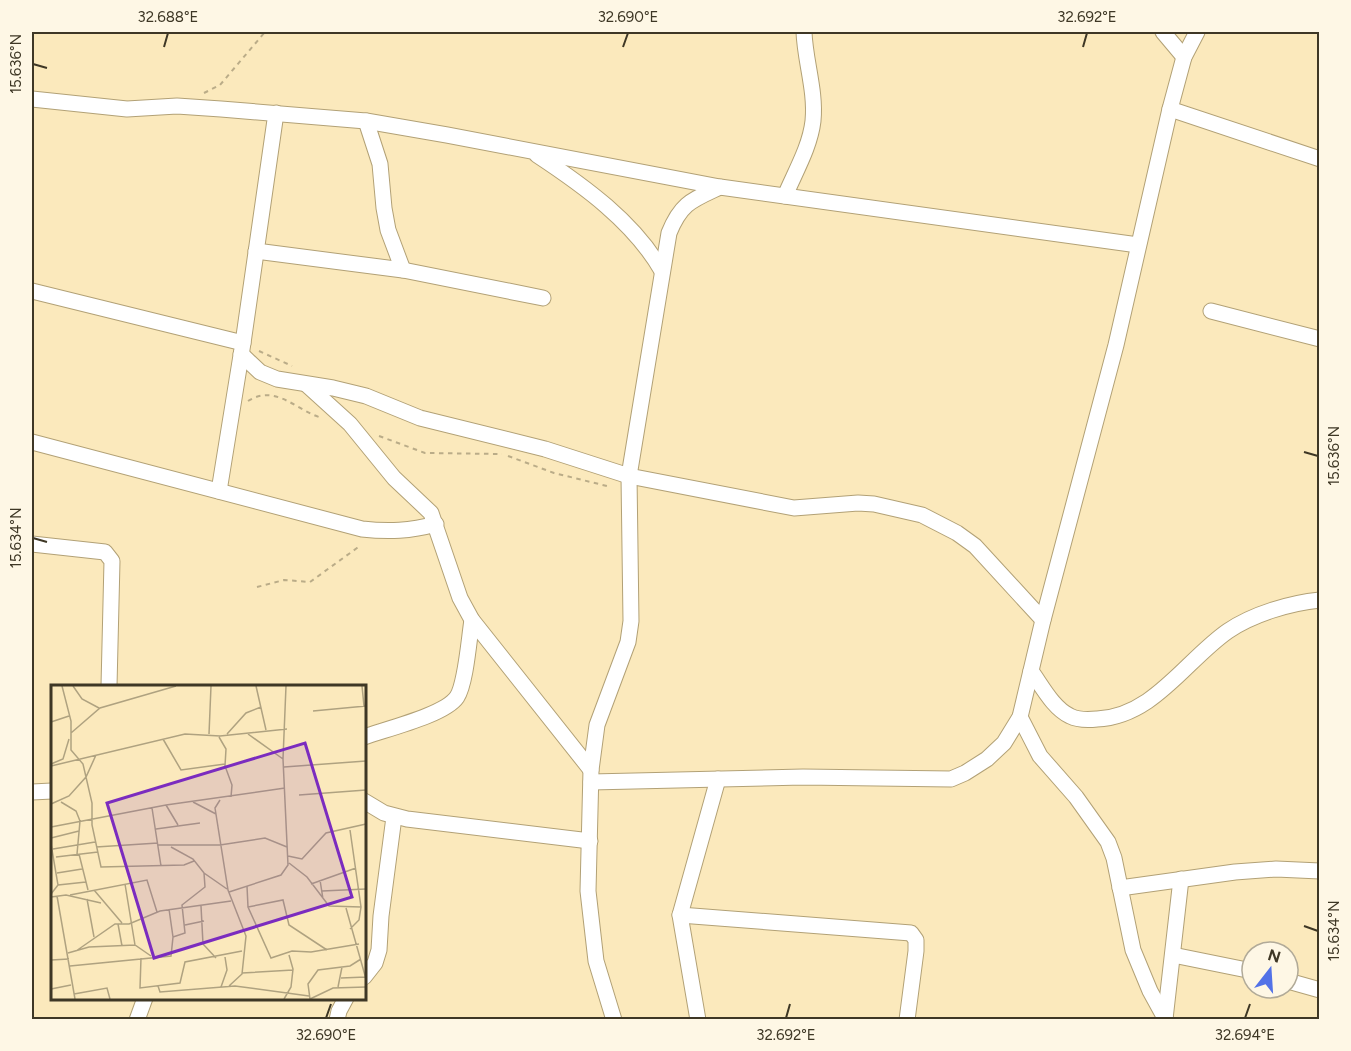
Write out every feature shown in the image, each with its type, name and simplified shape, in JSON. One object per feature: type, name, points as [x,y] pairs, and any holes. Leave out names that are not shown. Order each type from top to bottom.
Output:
[{"type":"street","points":[[785,196],[810,138],[813,121],[804,32]]},
{"type":"street","points":[[1163,32],[1184,57]]},
{"type":"street","points":[[591,776],[718,779],[803,777],[951,779],[987,759],[1004,743],[1020,717],[1043,620],[1116,345],[1170,109],[1184,57],[1197,32]]},
{"type":"street","points":[[32,99],[127,109],[177,106],[366,121],[720,187],[1138,245]]},
{"type":"street","points":[[1170,109],[1320,159]]},
{"type":"street","points":[[219,491],[276,113]]},
{"type":"street","points":[[366,121],[381,164],[388,230],[403,270]]},
{"type":"street","points":[[529,150],[567,175],[630,228],[644,243],[662,272]]},
{"type":"street","points":[[614,1020],[596,961],[588,891],[591,776],[597,725],[628,642],[631,621],[629,476],[669,233],[688,202],[720,187]]},
{"type":"street","points":[[256,251],[403,270],[543,298]]},
{"type":"street","points":[[32,291],[242,349],[260,372],[277,379],[366,396],[420,418],[545,449],[629,476],[794,508],[858,503],[874,504],[922,515],[957,533],[975,546],[1043,620]]},
{"type":"street","points":[[1211,311],[1320,339]]},
{"type":"street","points":[[307,384],[350,424],[394,478],[431,513],[460,597],[472,620],[591,776]]},
{"type":"street","points":[[32,442],[362,529],[387,532],[412,530],[436,524]]},
{"type":"street","points":[[32,544],[105,552],[112,561],[109,685]]},
{"type":"street","points":[[1031,671],[1062,711],[1071,717],[1084,720],[1110,719],[1130,711],[1156,695],[1229,630],[1258,616],[1320,600]]},
{"type":"street","points":[[366,736],[440,711],[452,704],[458,695],[463,679],[472,620]]},
{"type":"street","points":[[1020,717],[1040,756],[1076,797],[1108,842],[1114,858],[1133,950],[1150,991],[1166,1019]]},
{"type":"street","points":[[698,1020],[680,915],[718,779]]},
{"type":"street","points":[[32,792],[51,791]]},
{"type":"street","points":[[366,802],[394,817],[590,841]]},
{"type":"street","points":[[366,974],[375,963],[379,950],[381,916],[394,817]]},
{"type":"street","points":[[1120,888],[1276,869],[1320,871]]},
{"type":"street","points":[[1166,1019],[1181,879]]},
{"type":"street","points":[[366,915],[381,916]]},
{"type":"street","points":[[680,915],[911,933],[916,940],[916,951],[907,1020]]},
{"type":"street","points":[[1173,955],[1240,969]]},
{"type":"street","points":[[1300,984],[1320,990]]},
{"type":"street","points":[[137,1020],[145,1000]]},
{"type":"street","points":[[337,1020],[345,1000]]},
{"type":"path","points":[[199,96],[220,85],[265,32]]},
{"type":"path","points":[[257,587],[284,580],[310,582],[357,548],[362,529]]}]
